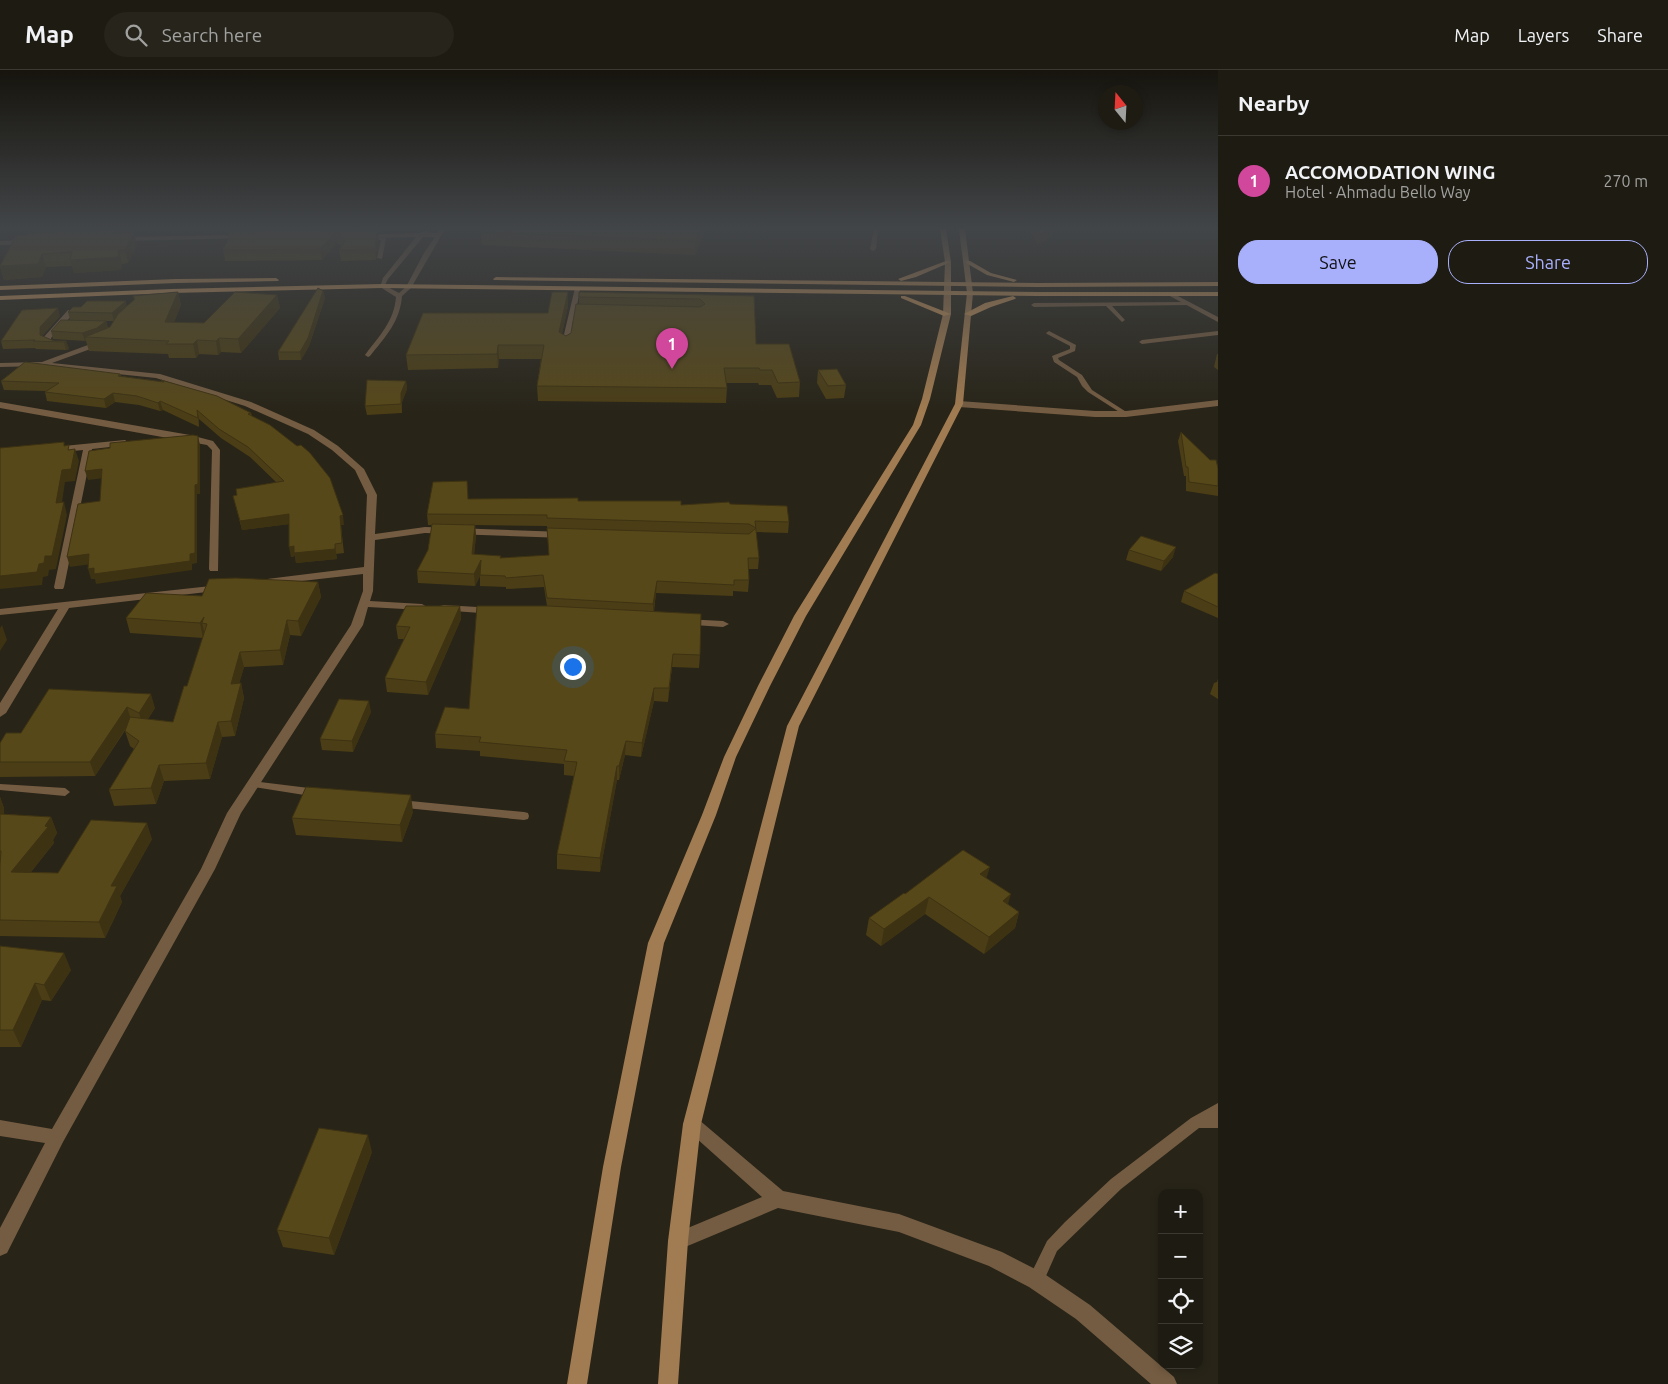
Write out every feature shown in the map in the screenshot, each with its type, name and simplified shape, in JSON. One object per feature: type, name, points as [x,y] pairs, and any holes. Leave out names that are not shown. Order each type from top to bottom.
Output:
[{"type":"main road","points":[[0,298],[216,290]]},
{"type":"main road","points":[[712,290],[970,294],[1218,294]]},
{"type":"main road","points":[[884,292],[912,300],[947,314]]},
{"type":"main road","points":[[968,314],[1005,300],[1037,294]]},
{"type":"street","points":[[565,347],[577,290]]},
{"type":"street","points":[[668,1384],[678,1240],[692,1124],[793,726],[959,404],[970,290]]},
{"type":"street","points":[[577,1384],[612,1167],[656,943],[709,815],[730,757],[764,686],[800,616],[917,425],[926,399],[947,314],[948,293]]},
{"type":"street","points":[[1170,294],[1218,320]]},
{"type":"street","points":[[71,312],[47,338],[48,343],[57,345],[94,345]]},
{"type":"street","points":[[572,313],[598,315]]},
{"type":"street","points":[[60,324],[69,324]]},
{"type":"street","points":[[40,364],[109,338]]},
{"type":"street","points":[[0,365],[40,364],[157,376],[248,404],[311,432],[335,448],[359,469],[372,495],[368,591],[357,625],[234,813],[208,868],[57,1137],[0,1247]]},
{"type":"street","points":[[959,404],[1095,414],[1126,414],[1218,403]]},
{"type":"street","points":[[0,405],[210,443],[216,450],[214,569]]},
{"type":"street","points":[[153,441],[190,438]]},
{"type":"street","points":[[42,451],[134,443]]},
{"type":"street","points":[[58,588],[88,447]]},
{"type":"street","points":[[370,538],[425,530],[572,535]]},
{"type":"street","points":[[251,584],[369,570]]},
{"type":"street","points":[[0,612],[232,586]]},
{"type":"street","points":[[364,604],[504,612]]},
{"type":"street","points":[[0,713],[65,606]]},
{"type":"street","points":[[673,621],[723,624]]},
{"type":"street","points":[[692,1124],[778,1200],[899,1223],[995,1259],[1036,1280],[1083,1312],[1166,1384]]},
{"type":"street","points":[[0,1128],[57,1137]]},
{"type":"street","points":[[678,1240],[778,1200]]},
{"type":"lane","points":[[389,290],[399,296]]},
{"type":"lane","points":[[368,355],[392,323],[398,309],[399,296],[405,290]]},
{"type":"lane","points":[[1034,305],[1188,304]]},
{"type":"lane","points":[[1108,305],[1122,320]]},
{"type":"lane","points":[[1049,333],[1073,345],[1071,352],[1054,357],[1056,361],[1080,376],[1090,391],[1126,414]]},
{"type":"lane","points":[[1142,342],[1218,333]]},
{"type":"lane","points":[[252,784],[328,794]]},
{"type":"lane","points":[[0,787],[65,792]]},
{"type":"lane","points":[[384,802],[431,809],[524,816]]},
{"type":"lane","points":[[1036,1280],[1052,1246],[1070,1227],[1116,1184],[1196,1122],[1218,1109]]},
{"type":"lane","points":[[1196,1122],[1218,1122]]},
{"type":"building","points":[[317,290],[323,291],[308,338],[300,352],[278,352]]},
{"type":"building","points":[[178,292],[165,322],[204,323],[235,292],[277,295],[238,339],[219,338],[216,341],[197,340],[193,344],[166,344],[169,341],[85,337],[110,327],[118,314],[135,299],[133,296]]},
{"type":"building","points":[[552,292],[568,292],[559,332],[566,336],[571,333],[576,304],[700,307],[705,304],[700,299],[579,297],[579,292],[754,296],[756,344],[789,344],[800,382],[778,383],[772,370],[724,368],[727,388],[537,386],[544,345],[498,345],[497,354],[406,355],[423,313],[548,313]]},
{"type":"building","points":[[87,301],[126,301],[112,313],[68,312],[73,307],[81,307]]},
{"type":"building","points":[[58,308],[40,327],[40,335],[54,341],[66,341],[64,342],[33,341],[35,340],[1,341],[22,310]]},
{"type":"building","points":[[61,320],[106,321],[97,328],[82,333],[51,331]]},
{"type":"building","points":[[25,362],[120,374],[118,376],[164,382],[161,380],[217,396],[251,413],[248,414],[270,425],[297,446],[301,445],[330,478],[343,515],[340,516],[342,543],[335,544],[335,549],[294,553],[294,546],[289,547],[289,514],[240,521],[233,496],[237,495],[236,489],[284,481],[248,447],[219,429],[197,410],[198,418],[160,401],[158,403],[137,396],[113,393],[104,399],[45,392],[59,383],[1,381]]},
{"type":"building","points":[[837,369],[846,385],[828,386],[818,370]]},
{"type":"building","points":[[367,380],[406,381],[401,393],[401,404],[365,406]]},
{"type":"building","points":[[1181,432],[1210,460],[1216,460],[1218,486],[1189,482]]},
{"type":"building","points":[[198,436],[198,484],[195,485],[195,553],[190,554],[190,561],[94,574],[94,568],[88,569],[89,554],[67,557],[78,504],[100,501],[102,469],[85,471],[89,451],[110,448],[110,443]]},
{"type":"building","points":[[64,442],[64,446],[69,445],[68,450],[75,449],[71,469],[62,470],[56,503],[64,502],[52,556],[45,556],[44,563],[39,564],[37,572],[0,576],[0,448]]},
{"type":"building","points":[[467,481],[468,499],[578,498],[578,501],[681,501],[681,505],[729,502],[730,504],[787,506],[789,522],[755,521],[756,528],[749,524],[547,518],[547,515],[427,514],[433,482]]},
{"type":"building","points":[[432,524],[475,525],[472,554],[501,556],[500,558],[549,555],[547,528],[749,534],[756,528],[759,558],[748,558],[749,580],[734,580],[734,585],[657,581],[653,604],[547,598],[543,575],[506,578],[505,576],[480,575],[481,560],[474,574],[417,571],[428,550]]},
{"type":"building","points":[[1141,536],[1176,547],[1164,561],[1129,550]]},
{"type":"building","points":[[1215,573],[1218,574],[1218,607],[1184,591]]},
{"type":"building","points":[[236,578],[318,582],[298,621],[287,620],[280,650],[240,652],[231,684],[241,683],[231,721],[218,722],[206,763],[159,765],[151,788],[109,790],[139,741],[125,731],[130,717],[173,722],[207,624],[202,623],[204,617],[200,623],[126,618],[146,593],[202,596],[209,579]]},
{"type":"building","points":[[406,606],[460,606],[426,682],[385,678],[410,627],[396,626]]},
{"type":"building","points":[[477,606],[549,606],[701,614],[700,655],[673,654],[669,688],[654,688],[642,743],[626,741],[619,766],[617,766],[600,858],[557,854],[577,762],[564,761],[567,750],[479,742],[481,737],[435,734],[445,707],[469,709]]},
{"type":"building","points":[[49,689],[151,694],[139,713],[127,707],[90,762],[0,762],[0,743],[6,733],[21,733]]},
{"type":"building","points":[[339,699],[369,701],[352,741],[320,739]]},
{"type":"building","points":[[306,787],[411,795],[400,825],[292,818]]},
{"type":"building","points":[[0,814],[51,817],[45,826],[48,827],[11,872],[58,873],[91,820],[147,823],[111,886],[117,886],[99,922],[0,920]]},
{"type":"building","points":[[963,850],[990,867],[980,874],[1011,894],[1003,901],[1019,912],[989,937],[929,897],[884,929],[869,918],[905,894]]},
{"type":"building","points":[[0,946],[64,953],[44,985],[35,983],[13,1030],[0,1030]]},
{"type":"building","points":[[319,1128],[368,1135],[329,1238],[277,1230]]},
{"type":"place","name":"ACCOMODATION WING","points":[[672,369]]}]
